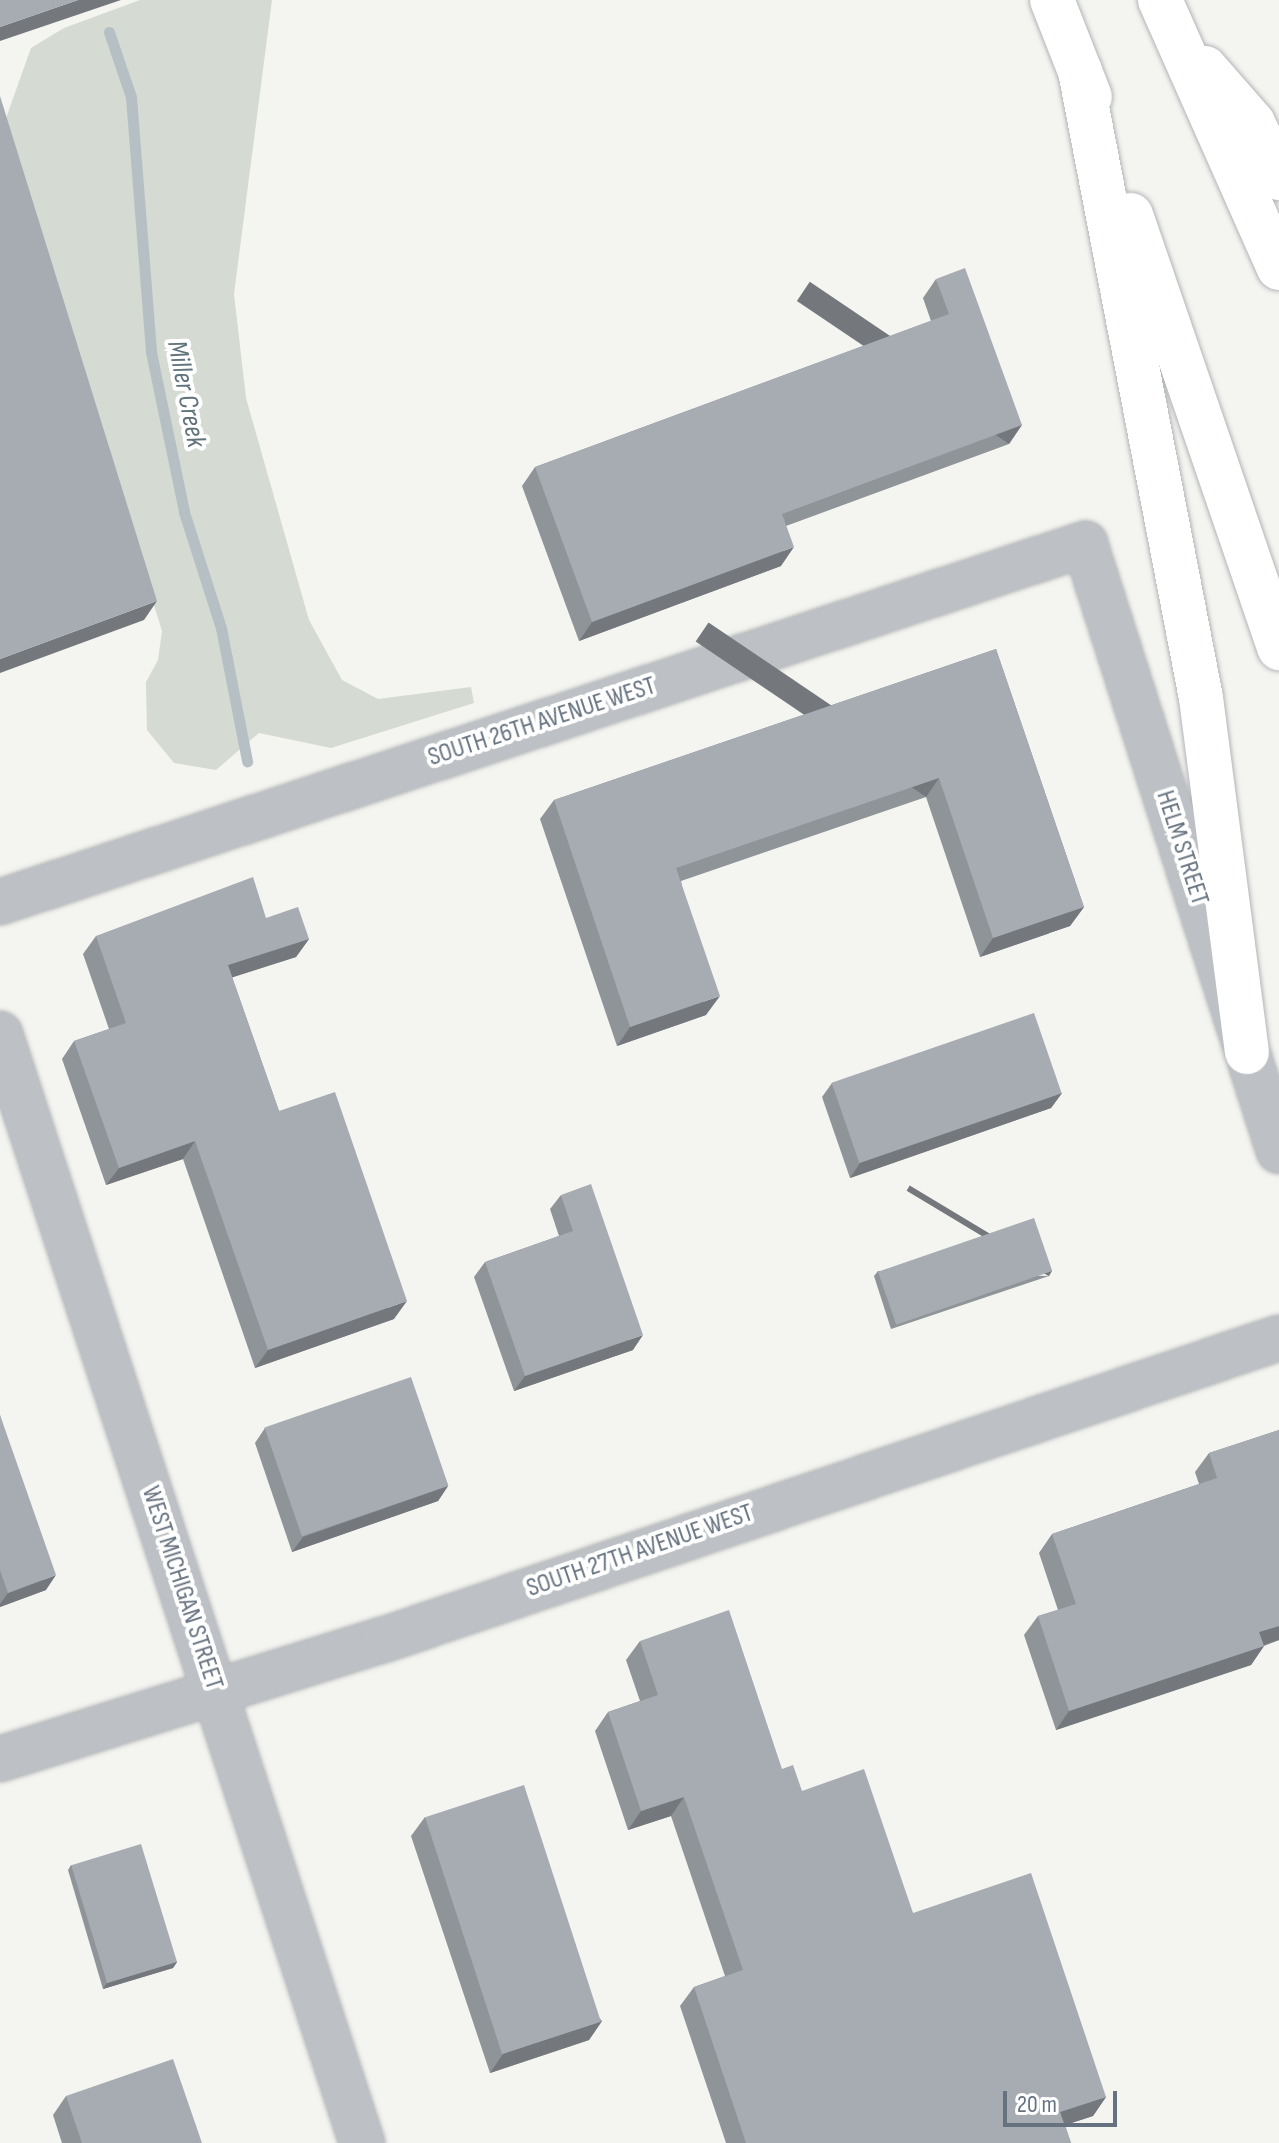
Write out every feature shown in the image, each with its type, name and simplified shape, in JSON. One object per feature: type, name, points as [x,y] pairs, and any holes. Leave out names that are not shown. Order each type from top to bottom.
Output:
[{"type":"highway","points":[[1052,0],[1080,71],[1279,648]]},
{"type":"highway","points":[[1166,15],[1253,123],[1279,178]]},
{"type":"highway","points":[[1166,15],[1279,268]]},
{"type":"highway","points":[[1080,71],[1201,698],[1247,1052]]},
{"type":"street","name":"HELM STREET","points":[[1085,544],[1279,1151]]},
{"type":"street","name":"SOUTH 26TH AVENUE WEST","points":[[0,902],[1085,544]]},
{"type":"street","name":"WEST MICHIGAN STREET","points":[[0,1034],[362,2143]]},
{"type":"street","name":"SOUTH 27TH AVENUE WEST","points":[[0,1759],[216,1692],[1279,1338]]},
{"type":"shaded area","points":[[140,0],[272,0],[234,294],[246,398],[309,620],[342,680],[378,699],[471,687],[474,703],[331,748],[259,733],[216,770],[174,763],[147,730],[146,682],[158,660],[162,631],[5,121],[31,48],[64,28]]},
{"type":"building","points":[[0,0],[78,0],[0,27]]},
{"type":"building","points":[[0,96],[157,601],[0,659]]},
{"type":"building","points":[[965,268],[1022,425],[782,514],[794,547],[592,622],[535,467],[949,314],[936,279]]},
{"type":"building","points":[[996,649],[1084,907],[993,938],[939,778],[676,868],[720,996],[630,1027],[554,800]]},
{"type":"building","points":[[253,877],[266,918],[298,907],[309,939],[228,965],[279,1111],[335,1092],[407,1301],[268,1350],[195,1141],[119,1168],[74,1041],[126,1023],[96,936]]},
{"type":"building","points":[[1034,1013],[1062,1093],[859,1163],[832,1083]]},
{"type":"building","points":[[591,1184],[643,1335],[525,1376],[485,1262],[573,1231],[561,1195]]},
{"type":"building","points":[[1034,1218],[1052,1271],[896,1325],[878,1272]]},
{"type":"building","points":[[411,1377],[448,1486],[302,1536],[264,1427]]},
{"type":"building","points":[[0,1415],[56,1575],[8,1593],[0,1570]]},
{"type":"building","points":[[1279,1430],[1279,1626],[1259,1632],[1264,1646],[1069,1711],[1038,1616],[1076,1604],[1052,1534],[1217,1478],[1209,1453]]},
{"type":"building","points":[[729,1610],[782,1769],[793,1765],[802,1791],[864,1769],[913,1913],[1031,1873],[1106,2097],[1060,2112],[1071,2143],[746,2143],[694,1987],[743,1970],[684,1797],[641,1811],[608,1712],[658,1695],[640,1641]]},
{"type":"building","points":[[524,1785],[601,2022],[502,2054],[425,1817]]},
{"type":"building","points":[[141,1844],[177,1962],[107,1983],[71,1865]]},
{"type":"building","points":[[173,2059],[202,2143],[82,2143],[66,2096]]},
{"type":"waterway","name":"Miller Creek","points":[[109,32],[131,97],[151,352],[184,512],[221,628],[247,761]]}]
